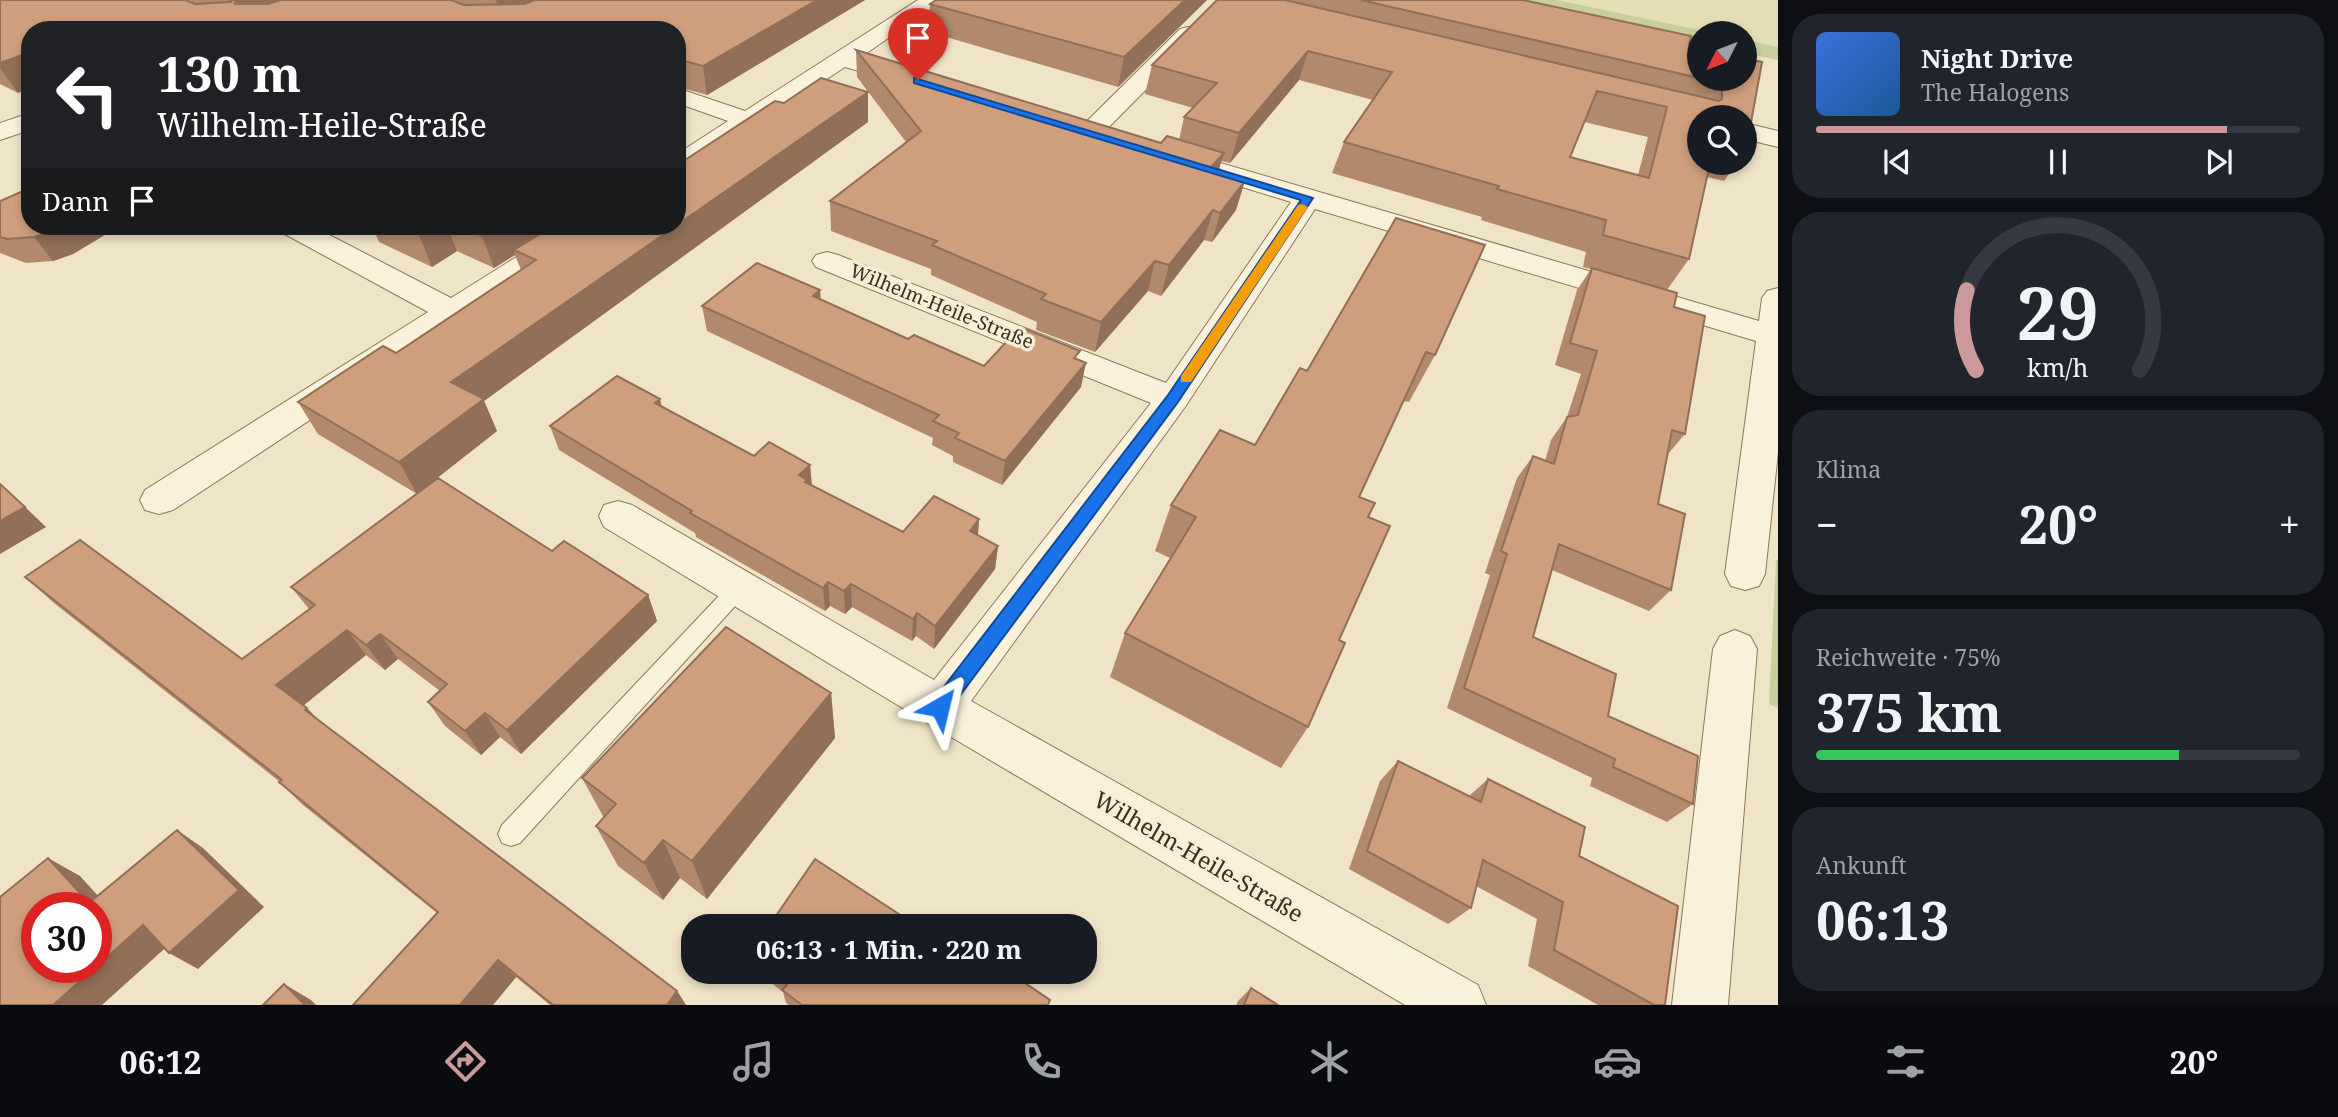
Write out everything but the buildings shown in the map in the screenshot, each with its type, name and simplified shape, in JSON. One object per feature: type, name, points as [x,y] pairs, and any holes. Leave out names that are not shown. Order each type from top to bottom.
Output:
[{"type":"street","points":[[686,160],[932,0]]},
{"type":"street","points":[[1121,141],[1207,15]]},
{"type":"street","points":[[844,58],[947,89]]},
{"type":"street","points":[[686,99],[748,120]]},
{"type":"street","points":[[1051,120],[1775,336]]},
{"type":"street","points":[[0,132],[21,124]]},
{"type":"street","points":[[1757,134],[1778,139]]},
{"type":"street","points":[[940,707],[1173,399],[1308,198]]},
{"type":"street","points":[[308,235],[454,313]]},
{"type":"street","points":[[159,500],[572,235]]},
{"type":"street","name":"Wilhelm-Heile-Straße","points":[[827,261],[1173,399]]},
{"type":"street","points":[[1745,574],[1778,298]]},
{"type":"street","name":"Wilhelm-Heile-Straße","points":[[618,516],[940,707],[1458,1005]]},
{"type":"street","points":[[1700,1005],[1735,649]]},
{"type":"lane","points":[[512,834],[739,588]]},
{"type":"shaded area","points":[[1557,0],[1778,0],[1778,47],[1757,43],[1757,21],[1687,21],[1687,27]]},
{"type":"green space","points":[[1499,0],[1557,0],[1687,27],[1687,40]]},
{"type":"green space","points":[[1757,43],[1778,47],[1778,60],[1757,56]]},
{"type":"green space","points":[[1778,560],[1778,708],[1769,704]]},
{"type":"slow traffic","points":[[1186,379],[1302,207]]},
{"type":"route","points":[[918,80],[1308,198],[1173,399],[940,707]]}]
